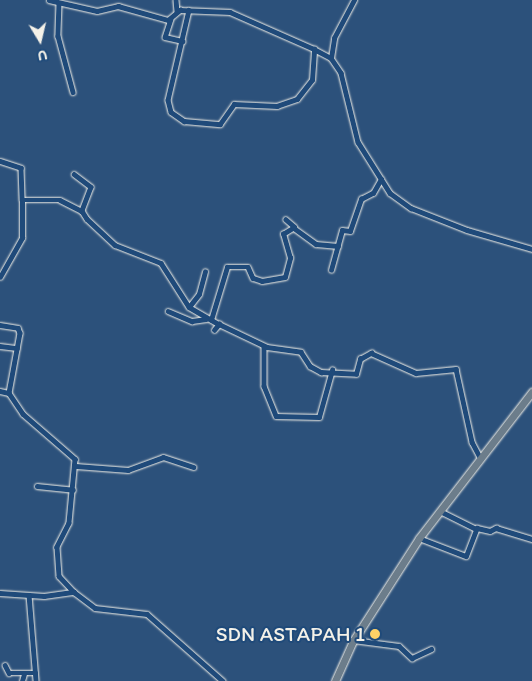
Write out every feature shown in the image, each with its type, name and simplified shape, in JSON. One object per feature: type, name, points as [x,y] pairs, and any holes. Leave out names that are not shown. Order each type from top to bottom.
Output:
[{"type":"main road","points":[[335,681],[354,640],[419,538],[532,392]]},
{"type":"street","points":[[50,0],[97,11],[118,6],[171,19]]},
{"type":"street","points":[[176,0],[176,11],[164,37],[184,41]]},
{"type":"street","points":[[331,58],[334,38],[354,0]]},
{"type":"street","points":[[58,3],[59,44],[73,92]]},
{"type":"street","points":[[176,11],[189,10],[236,14],[331,58],[343,80],[358,142],[390,193],[412,208],[532,249]]},
{"type":"street","points":[[189,10],[184,41],[168,106],[174,116],[184,121],[222,124],[234,104],[277,106],[302,96],[313,77],[314,49]]},
{"type":"street","points":[[0,161],[21,168],[22,200],[22,238],[0,277]]},
{"type":"street","points":[[74,174],[90,188],[82,211]]},
{"type":"street","points":[[331,270],[342,230],[351,230],[362,199],[373,193],[382,179]]},
{"type":"street","points":[[22,200],[60,200],[82,211],[112,244],[161,263],[189,307],[209,320],[264,346],[301,352],[314,369],[356,374],[360,359],[371,353],[416,373],[456,370],[472,442],[480,457]]},
{"type":"street","points":[[286,220],[316,244],[338,246]]},
{"type":"street","points":[[209,320],[227,267],[248,266],[253,278],[262,281],[286,277],[290,258],[283,233],[294,228]]},
{"type":"street","points":[[189,307],[199,294],[205,272]]},
{"type":"street","points":[[168,311],[192,321],[209,320]]},
{"type":"street","points":[[214,330],[220,324]]},
{"type":"street","points":[[0,325],[20,329],[9,393]]},
{"type":"street","points":[[0,346],[17,348]]},
{"type":"street","points":[[264,346],[264,386],[276,416],[319,417],[332,370]]},
{"type":"street","points":[[0,391],[9,393],[47,438],[71,450],[76,466],[69,523],[57,547],[59,576],[74,592],[95,608],[148,614],[223,681]]},
{"type":"street","points":[[76,466],[128,470],[163,456],[193,467]]},
{"type":"street","points":[[37,486],[73,490]]},
{"type":"street","points":[[440,511],[476,529],[496,528],[532,538]]},
{"type":"street","points":[[419,538],[466,556],[476,529]]},
{"type":"street","points":[[0,593],[29,595],[74,592]]},
{"type":"street","points":[[29,595],[36,681]]},
{"type":"street","points":[[354,640],[399,646],[412,658],[431,649]]},
{"type":"street","points":[[5,666],[9,673],[36,673]]},
{"type":"street","points":[[22,681],[24,674]]},
{"type":"place","name":"SDN ASTAPAH 1","points":[[375,634]]}]
